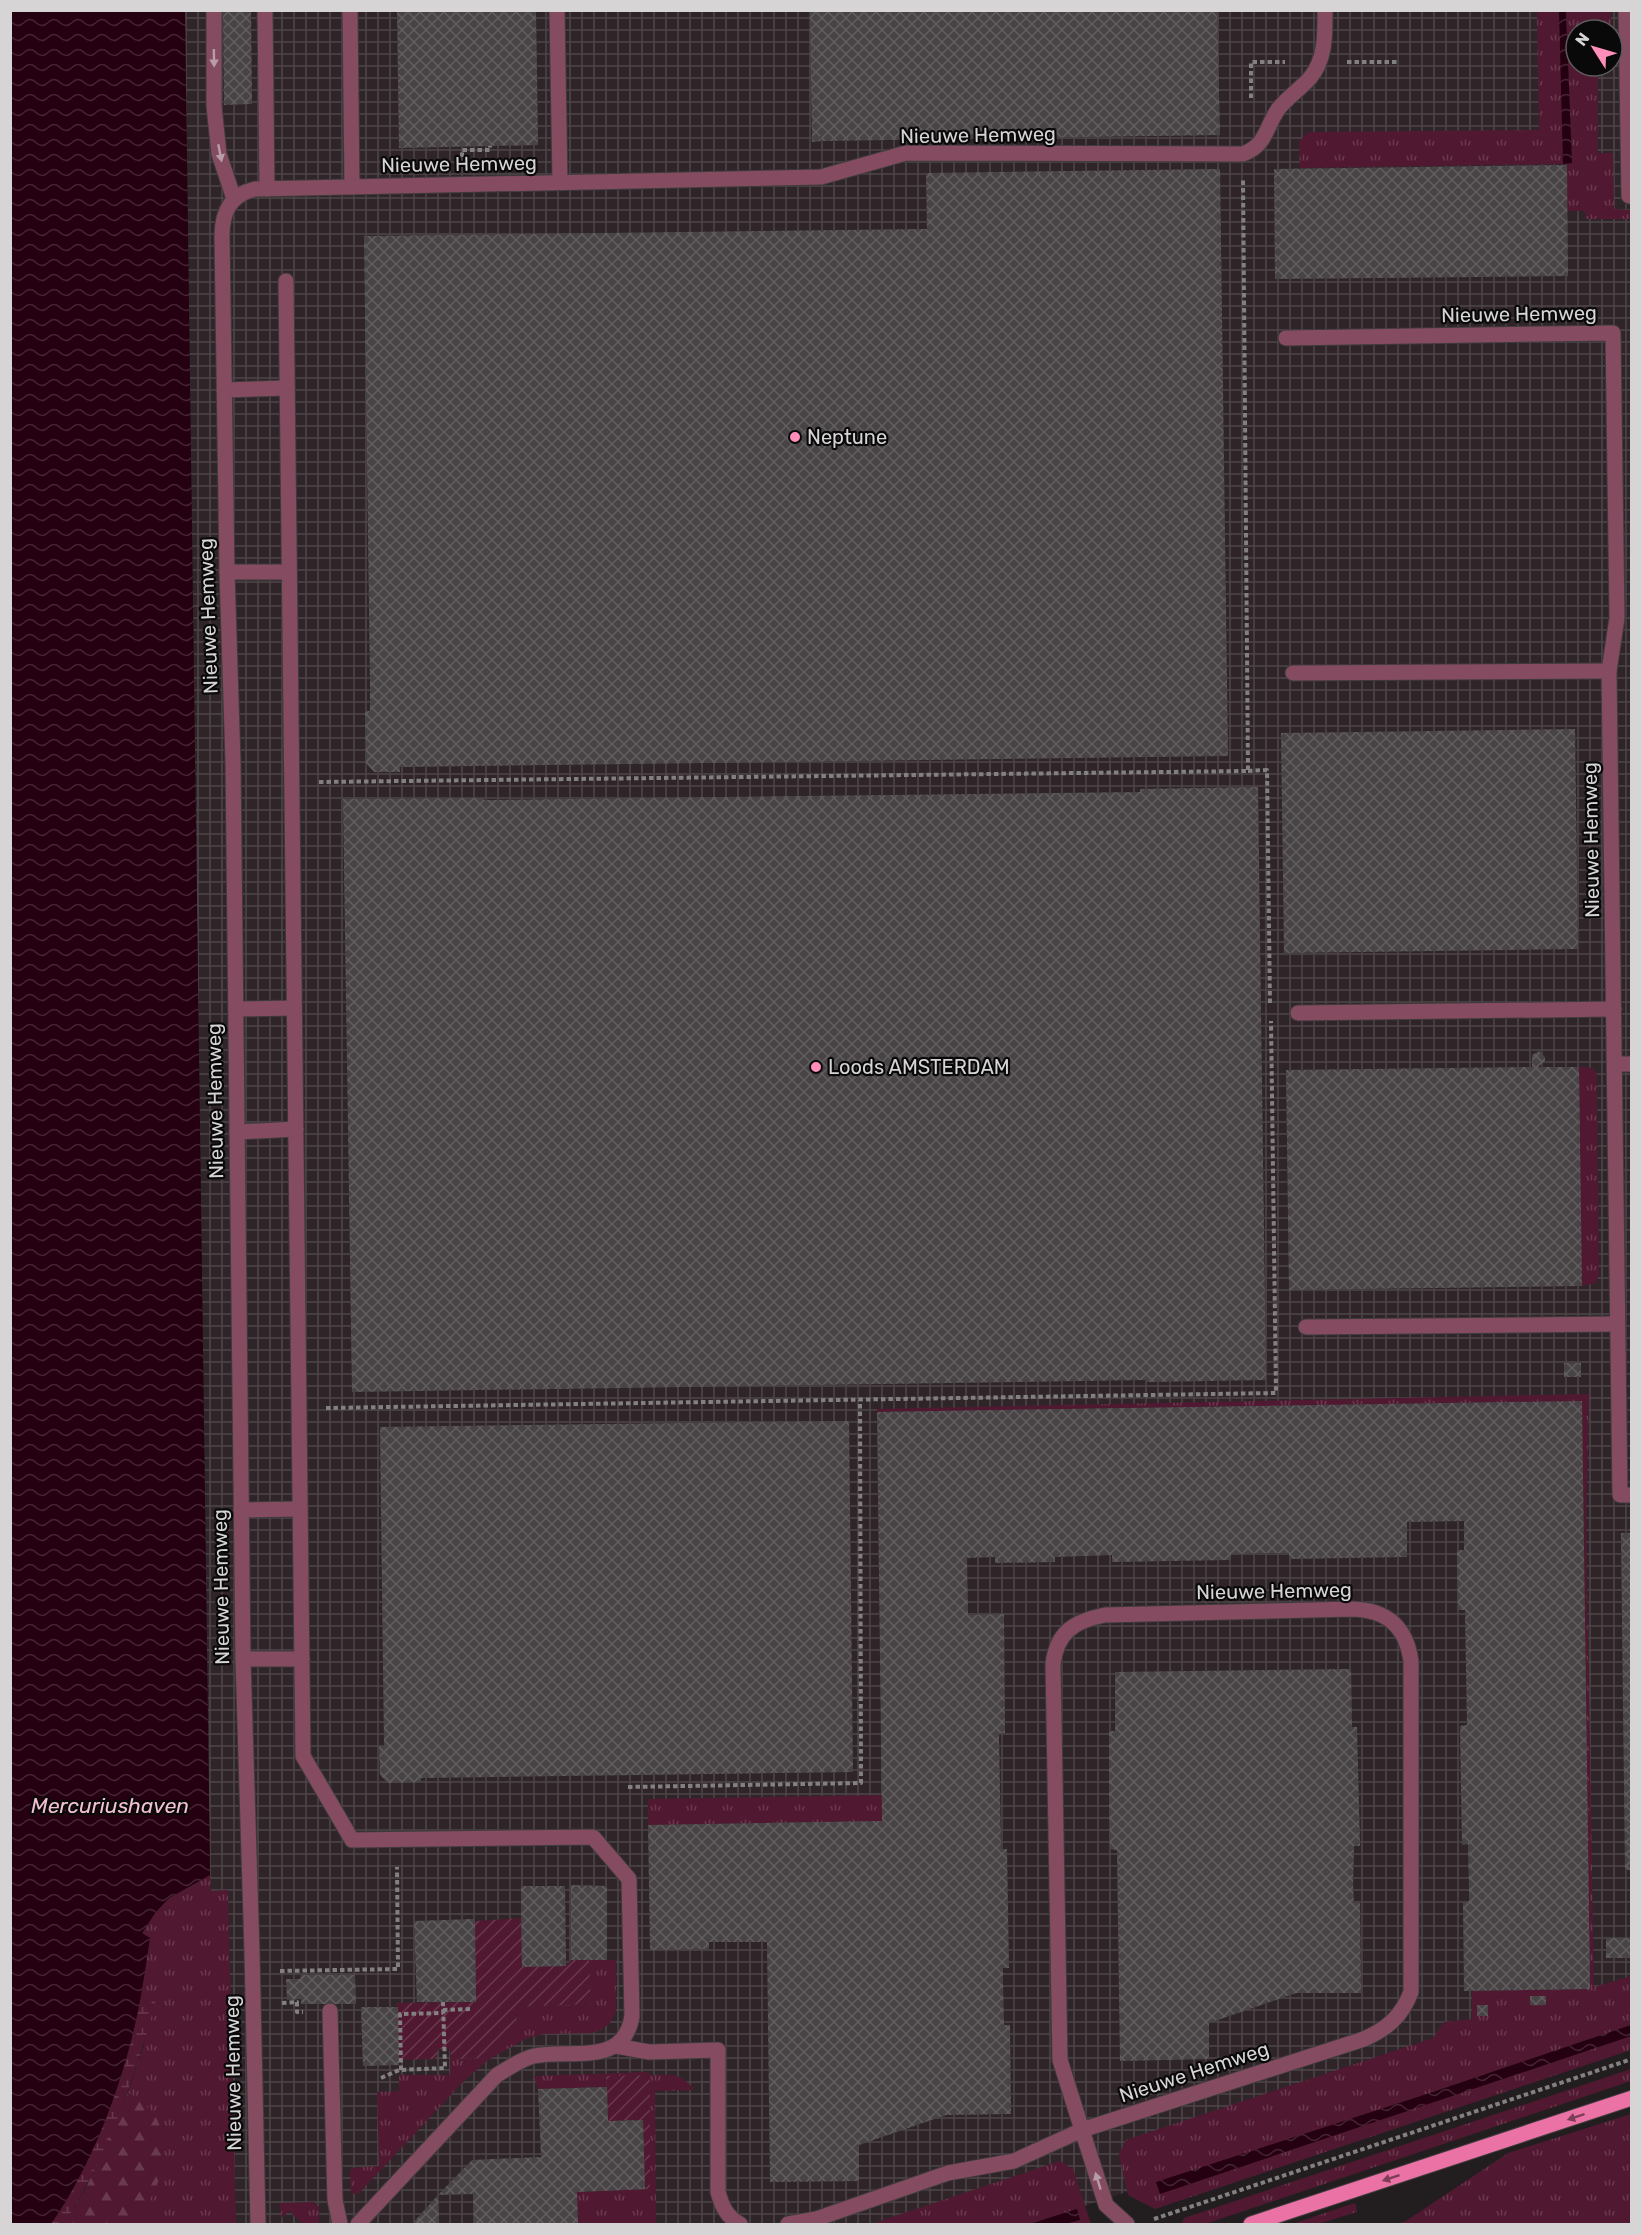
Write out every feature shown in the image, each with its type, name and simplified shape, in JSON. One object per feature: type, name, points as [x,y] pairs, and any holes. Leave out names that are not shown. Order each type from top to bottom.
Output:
[{"type":"main road","points":[[1251,2224],[1632,2098]]},
{"type":"street","points":[[214,10],[214,106],[218,145],[234,199]]},
{"type":"street","points":[[265,10],[267,189]]},
{"type":"street","points":[[350,10],[352,187]]},
{"type":"street","points":[[558,10],[560,182]]},
{"type":"street","points":[[1243,154],[1252,151],[1261,143],[1279,108],[1311,76],[1323,49],[1325,10]]},
{"type":"street","points":[[1626,10],[1629,196],[1632,196]]},
{"type":"street","name":"Nieuwe Hemweg","points":[[258,2224],[243,1659],[233,762],[227,572],[222,222],[226,209],[244,192],[267,189],[821,177],[906,153],[1243,154]]},
{"type":"street","points":[[285,281],[303,1756],[352,1840],[593,1837],[629,1879],[630,2025],[616,2046]]},
{"type":"street","name":"Nieuwe Hemweg","points":[[1286,338],[1613,333],[1624,618],[1610,671],[1617,1324],[1620,1495],[1632,1495]]},
{"type":"street","points":[[224,390],[287,388]]},
{"type":"street","points":[[227,572],[289,572]]},
{"type":"street","points":[[1293,673],[1610,671]]},
{"type":"street","points":[[236,1009],[294,1008]]},
{"type":"street","points":[[1298,1012],[1614,1009]]},
{"type":"street","points":[[1615,1064],[1632,1064]]},
{"type":"street","points":[[237,1132],[296,1129]]},
{"type":"street","points":[[1306,1328],[1617,1324]]},
{"type":"street","points":[[241,1510],[300,1509]]},
{"type":"street","name":"Nieuwe Hemweg","points":[[788,2224],[816,2219],[948,2173],[1014,2161],[1082,2130],[1364,2039],[1379,2032],[1398,2016],[1411,1992],[1412,1661],[1404,1635],[1395,1623],[1382,1615],[1367,1610],[1352,1609],[1105,1616],[1078,1622],[1059,1641],[1054,1652],[1060,2060],[1082,2130],[1106,2205],[1127,2224]]},
{"type":"street","points":[[243,1659],[302,1659]]},
{"type":"street","points":[[330,2011],[336,2200],[340,2224]]},
{"type":"street","points":[[358,2224],[497,2075],[533,2056],[599,2053],[616,2046],[649,2052],[718,2050],[718,2192],[728,2216],[740,2224]]},
{"type":"path","points":[[468,150],[490,150],[490,146]]},
{"type":"path","points":[[1243,154],[1248,771]]},
{"type":"path","points":[[292,782],[1267,770],[1276,1393],[299,1408]]},
{"type":"path","points":[[628,1787],[861,1783],[860,1400]]},
{"type":"path","points":[[279,1981],[279,1971],[398,1969],[397,1839]]},
{"type":"path","points":[[280,2003],[297,2002],[297,2012],[330,2011]]},
{"type":"path","points":[[381,2078],[401,2070],[445,2068],[443,2002]]},
{"type":"path","points":[[401,2070],[400,2014],[472,2009]]},
{"type":"path","points":[[1149,2221],[1632,2059]]},
{"type":"shaded area","points":[[185,11],[1631,11],[1631,2025],[1030,2224],[236,2224],[210,1875]]},
{"type":"green space","points":[[1537,11],[1559,11],[1563,164],[1572,163],[1569,78],[1598,78],[1598,153],[1613,153],[1614,209],[1631,210],[1631,219],[1586,219],[1585,211],[1567,211],[1566,164],[1300,168],[1299,141],[1308,132],[1539,130]]},
{"type":"green space","points":[[1566,11],[1611,11],[1611,18],[1566,18]]},
{"type":"green space","points":[[1579,1066],[1592,1068],[1597,1074],[1599,1275],[1596,1283],[1581,1286]]},
{"type":"green space","points":[[1589,1394],[1586,1521],[1594,1987],[1631,1976],[1631,2025],[1156,2183],[1161,2193],[1631,2036],[1631,2050],[1155,2209],[1128,2195],[1119,2154],[1126,2140],[1433,2038],[1444,2022],[1472,2019],[1472,1991],[1590,1989],[1582,1401],[877,1412],[877,1409]]},
{"type":"green space","points":[[882,1795],[882,1821],[648,1825],[648,1799]]},
{"type":"green space","points":[[210,1875],[211,1891],[228,1890],[236,2224],[134,2224],[157,2185],[128,2092],[144,2045],[148,2000],[140,1999],[150,1939],[142,1934],[155,1913],[169,1898]]},
{"type":"green space","points":[[521,1918],[522,1967],[566,1966],[571,1960],[589,1960],[591,2004],[516,2007],[517,2026],[487,2058],[453,2059],[449,2049],[439,2049],[435,2059],[399,2060],[397,2003],[475,2002],[475,1921]]},
{"type":"green space","points":[[589,1960],[616,1960],[616,2012],[609,2024],[592,2033],[544,2034],[525,2039],[488,2060],[465,2080],[359,2193],[351,2192],[350,2172],[352,2168],[379,2166],[377,2092],[399,2091],[399,2075],[450,2075],[450,2051],[453,2059],[487,2058],[517,2026],[516,2007],[591,2004]]},
{"type":"green space","points":[[140,1999],[156,2000],[119,2115],[94,2171],[64,2224],[51,2224],[81,2174],[107,2116],[127,2057]]},
{"type":"green space","points":[[1631,2069],[1631,2081],[1205,2224],[1182,2223],[1184,2218]]},
{"type":"green space","points":[[648,2072],[650,2075],[606,2077],[606,2087],[538,2089],[534,2076]]},
{"type":"green space","points":[[650,2075],[680,2077],[694,2090],[655,2091],[656,2224],[578,2224],[577,2192],[650,2189]]},
{"type":"green space","points":[[650,2075],[650,2189],[645,2189],[643,2120],[608,2121],[606,2076]]},
{"type":"green space","points":[[128,2092],[151,2110],[161,2129],[163,2158],[155,2190],[134,2224],[64,2224],[86,2188]]},
{"type":"green space","points":[[1631,2114],[1631,2224],[1396,2224],[1406,2221],[1508,2153]]},
{"type":"green space","points":[[1060,2161],[1073,2169],[1091,2224],[1065,2224],[1079,2220],[1077,2209],[1030,2224],[871,2224]]},
{"type":"green space","points":[[314,2202],[319,2207],[319,2224],[303,2224],[289,2211],[282,2218],[279,2203]]},
{"type":"green space","points":[[1355,2203],[1357,2212],[1318,2224],[1292,2224]]},
{"type":"water","name":"Mercuriushaven","points":[[11,10],[185,11],[210,1875],[169,1898],[155,1913],[142,1933],[150,1938],[138,2011],[124,2067],[93,2149],[51,2224],[10,2224]]},
{"type":"water","points":[[1559,11],[1566,11],[1564,78],[1569,78],[1572,163],[1563,164]]},
{"type":"water","points":[[1631,2025],[1631,2036],[1160,2194],[1156,2182]]},
{"type":"water","points":[[1077,2209],[1080,2220],[1065,2224],[1030,2224]]},
{"type":"building","points":[[223,10],[251,10],[252,104],[224,105]]},
{"type":"building","points":[[397,10],[536,10],[538,145],[399,148]]},
{"type":"building","points":[[810,10],[1217,10],[1220,135],[812,142]]},
{"type":"building","points":[[1567,165],[1568,276],[1275,279],[1274,169]]},
{"type":"building","name":"Neptune","points":[[1220,169],[1228,756],[400,767],[400,772],[374,772],[366,763],[365,711],[370,711],[370,683],[364,236],[927,229],[926,173]]},
{"type":"building","points":[[1575,729],[1578,949],[1284,953],[1281,733]]},
{"type":"building","name":"Loods AMSTERDAM","points":[[1258,787],[1266,1380],[352,1392],[343,799],[484,798],[484,800],[1140,792],[1140,789]]},
{"type":"building","points":[[1539,1051],[1545,1057],[1545,1061],[1538,1067],[1579,1067],[1582,1286],[1289,1290],[1286,1070],[1532,1067],[1532,1055]]},
{"type":"building","points":[[1564,1363],[1581,1363],[1581,1377],[1564,1377]]},
{"type":"building","points":[[1582,1401],[1590,1989],[1464,1991],[1463,1902],[1469,1901],[1469,1888],[1468,1844],[1462,1845],[1460,1726],[1467,1725],[1465,1610],[1458,1610],[1457,1550],[1464,1550],[1464,1521],[1407,1522],[1407,1557],[1289,1559],[1289,1553],[1260,1553],[1231,1554],[1231,1560],[1112,1562],[1112,1555],[1055,1557],[1055,1562],[995,1563],[995,1557],[967,1558],[968,1615],[1004,1614],[1005,1733],[999,1733],[1001,1849],[1007,1849],[1009,1968],[1003,1968],[1003,1982],[1004,2025],[1010,2025],[1011,2114],[946,2115],[859,2145],[859,2181],[770,2182],[767,1942],[709,1942],[709,1949],[650,1950],[648,1825],[882,1821],[877,1412]]},
{"type":"building","points":[[849,1421],[853,1772],[421,1778],[421,1782],[388,1783],[380,1775],[379,1746],[384,1746],[380,1427]]},
{"type":"building","points":[[1621,1533],[1632,1533],[1632,1870],[1625,1870]]},
{"type":"building","points":[[1351,1669],[1352,1727],[1357,1727],[1360,1846],[1354,1846],[1353,1886],[1354,1903],[1360,1903],[1361,1993],[1296,1993],[1209,2023],[1209,2059],[1120,2061],[1117,1850],[1110,1849],[1109,1789],[1109,1731],[1115,1731],[1115,1672]]},
{"type":"building","points":[[571,1885],[607,1886],[607,1960],[571,1960]]},
{"type":"building","points":[[521,1886],[565,1886],[566,1966],[522,1967]]},
{"type":"building","points":[[475,1919],[476,2002],[417,2002],[414,1921]]},
{"type":"building","points":[[1606,1938],[1632,1938],[1632,1958],[1606,1958]]},
{"type":"building","points":[[301,1975],[355,1975],[356,2004],[301,2004],[301,1999],[287,2000],[286,1979],[300,1979]]},
{"type":"building","points":[[1530,1996],[1546,1996],[1546,2005],[1530,2005]]},
{"type":"building","points":[[1477,2005],[1488,2005],[1488,2016],[1477,2016]]},
{"type":"building","points":[[361,2007],[398,2007],[399,2065],[363,2066]]},
{"type":"building","points":[[607,2087],[608,2121],[643,2120],[645,2189],[577,2192],[578,2224],[474,2224],[473,2194],[438,2195],[472,2160],[541,2157],[538,2089]]},
{"type":"building","points":[[438,2195],[439,2224],[412,2224]]},
{"type":"place","name":"Neptune","points":[[795,437]]},
{"type":"place","name":"Loods AMSTERDAM","points":[[816,1067]]}]
